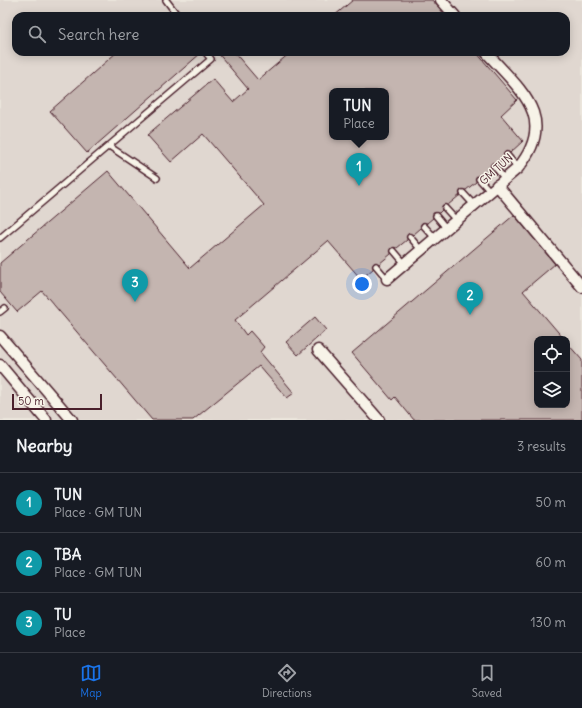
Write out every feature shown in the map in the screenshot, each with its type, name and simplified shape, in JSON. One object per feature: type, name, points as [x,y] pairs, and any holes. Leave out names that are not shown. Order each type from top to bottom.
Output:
[{"type":"street","points":[[441,0],[452,12]]},
{"type":"street","name":"GM TUN","points":[[387,279],[518,168],[531,149],[536,136],[536,122],[529,104],[521,92],[490,56]]},
{"type":"street","points":[[497,185],[582,287]]},
{"type":"street","points":[[0,336],[72,420]]},
{"type":"street","points":[[318,350],[379,420]]},
{"type":"street","points":[[0,365],[46,420]]},
{"type":"lane","points":[[166,0],[175,12]]},
{"type":"lane","points":[[0,238],[211,59],[208,56]]},
{"type":"lane","points":[[109,146],[157,178]]},
{"type":"lane","points":[[507,155],[518,168]]},
{"type":"lane","points":[[479,179],[497,185],[494,166]]},
{"type":"lane","points":[[463,193],[474,205]]},
{"type":"lane","points":[[445,208],[456,220]]},
{"type":"lane","points":[[436,216],[446,228]]},
{"type":"lane","points":[[424,226],[435,238]]},
{"type":"lane","points":[[410,237],[422,250]]},
{"type":"lane","points":[[394,251],[405,264]]},
{"type":"lane","points":[[376,266],[387,279]]},
{"type":"lane","points":[[0,312],[5,308]]},
{"type":"shaded area","points":[[0,0],[582,0],[582,420],[0,420]]},
{"type":"building","points":[[353,0],[432,0],[442,12],[339,12]]},
{"type":"building","points":[[112,56],[198,56],[87,153],[50,111]]},
{"type":"building","points":[[220,56],[237,56],[258,80],[286,56],[479,56],[517,100],[501,115],[523,141],[510,153],[505,152],[504,158],[497,164],[492,163],[491,169],[482,176],[477,176],[476,182],[466,190],[461,190],[460,195],[448,205],[443,205],[442,210],[439,213],[433,213],[433,218],[427,223],[422,223],[421,228],[413,235],[408,234],[407,240],[397,248],[392,248],[391,254],[379,264],[374,263],[373,269],[361,279],[328,241],[235,320],[246,335],[250,331],[264,347],[260,352],[294,393],[287,398],[259,366],[193,420],[152,420],[42,291],[17,312],[0,292],[0,263],[108,171],[190,268],[264,205],[203,134],[171,162],[147,135],[213,79],[233,102],[248,89]]},
{"type":"building","points":[[514,215],[555,264],[523,291],[561,336],[534,336],[534,408],[570,408],[570,346],[582,360],[582,420],[414,420],[395,397],[392,400],[352,353]]},
{"type":"building","points":[[315,317],[326,330],[298,355],[286,342]]},
{"type":"place","name":"TUN","points":[[359,186]]},
{"type":"place","name":"TU","points":[[135,302]]},
{"type":"place","name":"TBA","points":[[470,315]]}]
